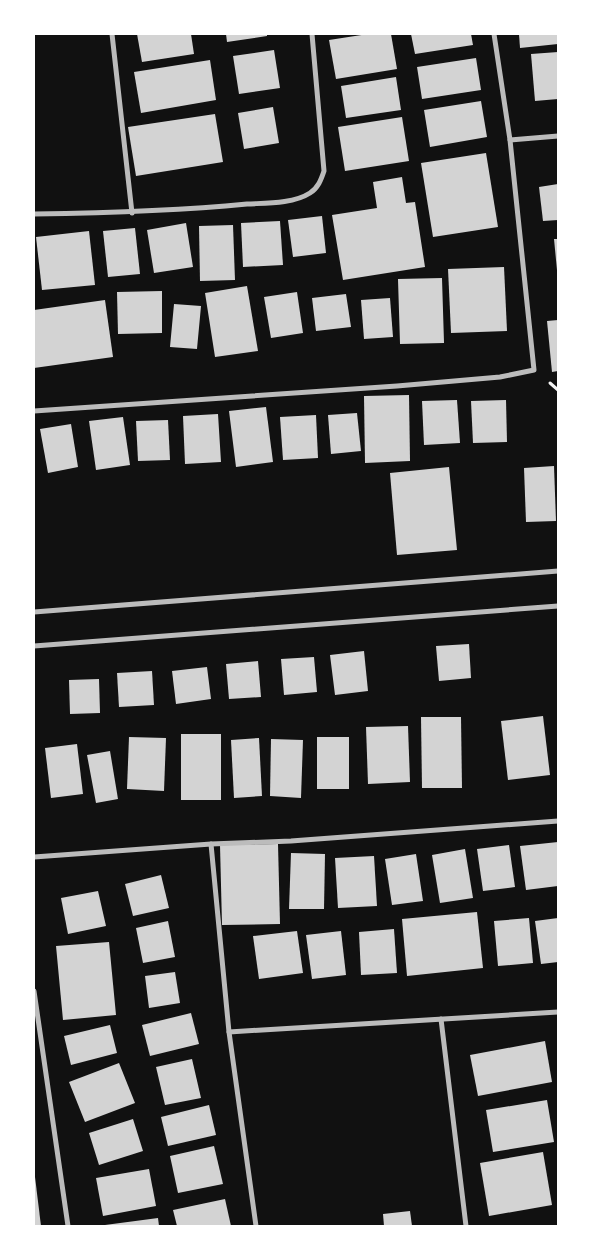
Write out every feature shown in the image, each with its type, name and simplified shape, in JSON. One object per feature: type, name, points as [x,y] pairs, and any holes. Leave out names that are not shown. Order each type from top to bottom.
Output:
[{"type":"street","points":[[112,34],[132,213]]},
{"type":"street","points":[[34,214],[132,213],[286,201],[309,194],[319,184],[324,172],[312,34]]},
{"type":"street","points":[[34,411],[397,386],[500,377],[534,370],[510,140],[494,34]]},
{"type":"street","points":[[510,140],[558,136]]},
{"type":"street","points":[[34,612],[558,571]]},
{"type":"street","points":[[34,646],[558,606]]},
{"type":"street","points":[[34,857],[211,844],[291,841],[558,821]]},
{"type":"street","points":[[211,844],[229,1032],[256,1226]]},
{"type":"street","points":[[34,991],[68,1226]]},
{"type":"street","points":[[229,1032],[558,1012]]},
{"type":"street","points":[[441,1019],[466,1226]]},
{"type":"building","points":[[137,34],[191,34],[194,54],[142,62]]},
{"type":"building","points":[[226,34],[267,34],[267,36],[227,42]]},
{"type":"building","points":[[368,34],[391,34],[397,69],[336,79],[329,40]]},
{"type":"building","points":[[411,34],[471,34],[473,45],[415,54]]},
{"type":"building","points":[[519,34],[558,34],[558,44],[520,48]]},
{"type":"building","points":[[274,50],[280,88],[239,94],[233,56]]},
{"type":"building","points":[[558,52],[558,99],[535,101],[531,54]]},
{"type":"building","points":[[476,58],[481,90],[422,99],[417,67]]},
{"type":"building","points":[[210,60],[216,100],[141,113],[134,72]]},
{"type":"building","points":[[396,77],[401,110],[346,118],[341,86]]},
{"type":"building","points":[[481,101],[487,137],[430,147],[424,110]]},
{"type":"building","points":[[273,107],[279,143],[244,149],[238,113]]},
{"type":"building","points":[[215,114],[223,162],[136,176],[128,127]]},
{"type":"building","points":[[402,117],[409,161],[345,171],[338,127]]},
{"type":"building","points":[[486,153],[498,227],[433,237],[421,163]]},
{"type":"building","points":[[402,177],[406,203],[415,202],[425,267],[343,280],[332,215],[377,208],[373,182]]},
{"type":"building","points":[[558,184],[558,220],[543,221],[539,187]]},
{"type":"building","points":[[322,216],[326,253],[293,257],[288,220]]},
{"type":"building","points":[[280,221],[283,265],[243,267],[241,223]]},
{"type":"building","points":[[186,223],[193,267],[154,273],[147,230]]},
{"type":"building","points":[[233,225],[235,280],[200,281],[199,226]]},
{"type":"building","points":[[135,228],[140,274],[108,277],[103,231]]},
{"type":"building","points":[[89,231],[95,285],[42,290],[36,237]]},
{"type":"building","points":[[554,239],[558,239],[557,270]]},
{"type":"building","points":[[504,267],[507,331],[451,333],[448,269]]},
{"type":"building","points":[[442,278],[444,343],[400,344],[398,279]]},
{"type":"building","points":[[247,286],[258,351],[215,357],[205,293]]},
{"type":"building","points":[[162,291],[162,333],[118,334],[117,292]]},
{"type":"building","points":[[297,292],[303,333],[271,338],[264,297]]},
{"type":"building","points":[[346,294],[351,327],[316,331],[312,298]]},
{"type":"building","points":[[390,298],[393,337],[364,339],[361,300]]},
{"type":"building","points":[[105,300],[113,357],[34,368],[34,310]]},
{"type":"building","points":[[174,304],[201,306],[197,349],[170,347]]},
{"type":"building","points":[[558,320],[558,371],[552,372],[547,321]]},
{"type":"building","points":[[409,395],[410,461],[365,463],[364,396]]},
{"type":"building","points":[[457,400],[460,443],[424,445],[422,401]]},
{"type":"building","points":[[506,400],[507,442],[473,443],[471,401]]},
{"type":"building","points":[[266,407],[273,462],[236,467],[229,411]]},
{"type":"building","points":[[357,413],[361,451],[331,454],[328,415]]},
{"type":"building","points":[[218,414],[221,462],[185,464],[183,416]]},
{"type":"building","points":[[316,415],[318,458],[283,460],[280,417]]},
{"type":"building","points":[[123,417],[130,465],[96,470],[89,421]]},
{"type":"building","points":[[168,420],[170,460],[138,461],[136,421]]},
{"type":"building","points":[[71,424],[78,467],[48,473],[40,429]]},
{"type":"building","points":[[554,466],[556,521],[526,522],[524,468]]},
{"type":"building","points":[[449,467],[457,550],[397,555],[390,473]]},
{"type":"building","points":[[469,644],[471,678],[439,681],[436,646]]},
{"type":"building","points":[[364,651],[368,691],[335,695],[330,655]]},
{"type":"building","points":[[314,657],[317,692],[284,695],[281,659]]},
{"type":"building","points":[[258,661],[261,697],[229,699],[226,664]]},
{"type":"building","points":[[207,667],[211,699],[176,704],[172,671]]},
{"type":"building","points":[[152,671],[154,705],[119,707],[117,673]]},
{"type":"building","points":[[99,679],[100,713],[70,714],[69,680]]},
{"type":"building","points":[[543,716],[550,775],[508,780],[501,721]]},
{"type":"building","points":[[421,717],[461,717],[462,788],[422,788]]},
{"type":"building","points":[[408,726],[410,782],[368,784],[366,727]]},
{"type":"building","points":[[181,734],[221,734],[221,800],[181,800]]},
{"type":"building","points":[[129,737],[166,738],[164,791],[127,789]]},
{"type":"building","points":[[317,737],[349,737],[349,789],[317,789]]},
{"type":"building","points":[[259,738],[262,796],[234,798],[231,740]]},
{"type":"building","points":[[271,739],[303,740],[301,798],[270,796]]},
{"type":"building","points":[[77,744],[83,794],[51,798],[45,748]]},
{"type":"building","points":[[110,751],[118,799],[96,803],[87,755]]},
{"type":"building","points":[[558,842],[558,886],[526,890],[520,846]]},
{"type":"building","points":[[278,844],[280,924],[222,925],[220,845]]},
{"type":"building","points":[[509,845],[515,887],[483,891],[477,849]]},
{"type":"building","points":[[465,849],[473,898],[440,903],[432,855]]},
{"type":"building","points":[[291,853],[325,854],[324,909],[289,909]]},
{"type":"building","points":[[416,854],[423,901],[392,905],[385,859]]},
{"type":"building","points":[[374,856],[377,906],[338,908],[335,858]]},
{"type":"building","points":[[161,875],[169,908],[133,916],[125,884]]},
{"type":"building","points":[[98,891],[106,926],[68,934],[61,898]]},
{"type":"building","points":[[477,912],[483,968],[407,976],[402,919]]},
{"type":"building","points":[[529,918],[533,963],[498,966],[494,921]]},
{"type":"building","points":[[558,918],[558,962],[541,964],[535,921]]},
{"type":"building","points":[[168,921],[175,957],[143,963],[136,928]]},
{"type":"building","points":[[394,929],[397,973],[361,975],[359,932]]},
{"type":"building","points":[[297,931],[303,973],[259,979],[253,936]]},
{"type":"building","points":[[341,931],[346,975],[312,979],[306,935]]},
{"type":"building","points":[[109,942],[116,1015],[63,1020],[56,946]]},
{"type":"building","points":[[175,972],[180,1003],[149,1008],[145,976]]},
{"type":"building","points":[[191,1013],[199,1044],[150,1056],[142,1025]]},
{"type":"building","points":[[110,1025],[117,1053],[71,1065],[64,1036]]},
{"type":"building","points":[[545,1041],[552,1082],[478,1096],[470,1055]]},
{"type":"building","points":[[192,1059],[201,1098],[165,1105],[156,1067]]},
{"type":"building","points":[[119,1063],[135,1103],[85,1122],[69,1082]]},
{"type":"building","points":[[547,1100],[554,1142],[493,1152],[486,1110]]},
{"type":"building","points":[[209,1105],[216,1135],[168,1146],[161,1117]]},
{"type":"building","points":[[133,1119],[143,1151],[99,1165],[89,1133]]},
{"type":"building","points":[[214,1146],[223,1184],[178,1193],[170,1156]]},
{"type":"building","points":[[543,1152],[552,1205],[489,1216],[480,1163]]},
{"type":"building","points":[[149,1169],[156,1206],[103,1216],[96,1178]]},
{"type":"building","points":[[35,1177],[41,1226],[34,1226]]},
{"type":"building","points":[[225,1199],[231,1226],[177,1226],[173,1210]]},
{"type":"building","points":[[410,1211],[412,1226],[384,1226],[383,1214]]},
{"type":"building","points":[[158,1218],[159,1226],[105,1226],[105,1225]]}]
